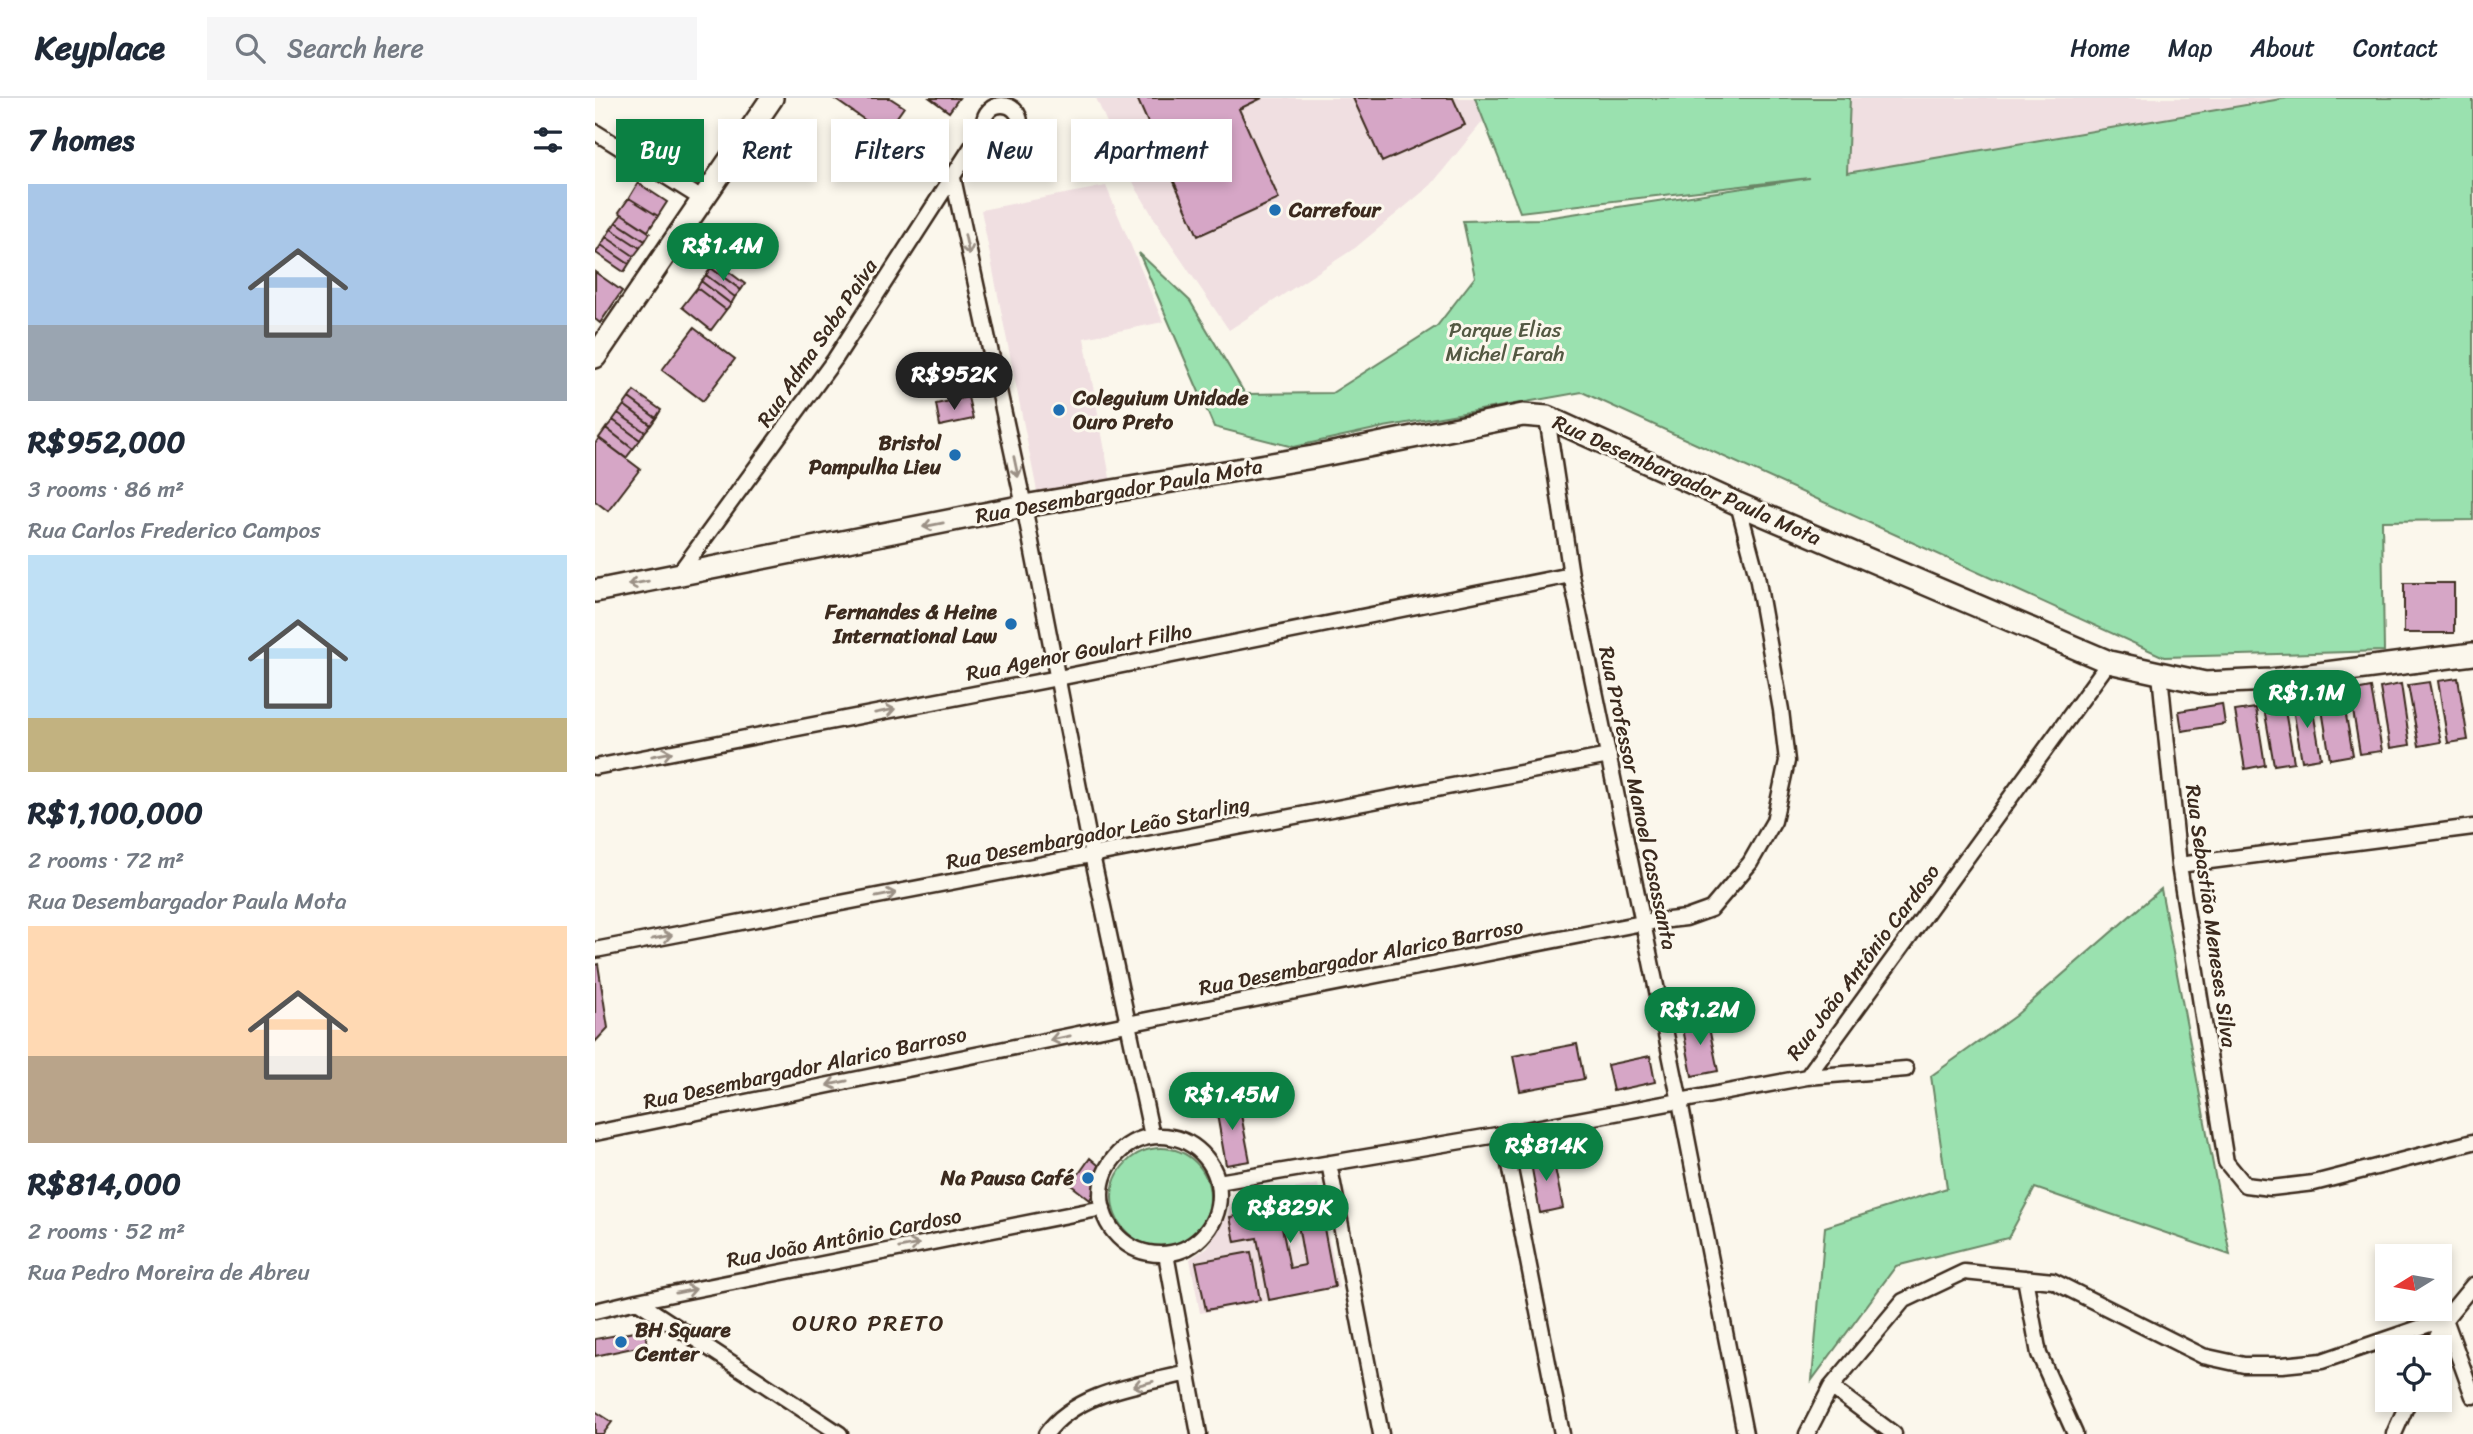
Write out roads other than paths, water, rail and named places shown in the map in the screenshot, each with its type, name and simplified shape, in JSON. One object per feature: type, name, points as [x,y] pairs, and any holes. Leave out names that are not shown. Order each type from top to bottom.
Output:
[{"type":"street","points":[[597,351],[772,98]]},
{"type":"street","points":[[595,132],[702,199]]},
{"type":"street","name":"Rua Adma Saba Paiva","points":[[677,576],[835,359],[963,162]]},
{"type":"street","points":[[953,178],[1024,506],[1127,1024],[1152,1136]]},
{"type":"street","name":"Rua Desembargador Paula Mota","points":[[595,591],[1024,506],[1314,457],[1523,415],[1547,417],[1738,504],[2109,662],[2205,683],[2271,680],[2473,654]]},
{"type":"street","name":"Rua Professor Manoel Casassanta","points":[[1547,417],[1571,575],[1680,1102],[1745,1434]]},
{"type":"street","name":"Rua Desembargador Alarico Barroso","points":[[595,1133],[1127,1024],[1642,923],[1686,918],[1711,909],[1750,863],[1775,821],[1787,761],[1781,710],[1757,576],[1738,504]]},
{"type":"street","name":"Rua Agenor Goulart Filho","points":[[595,767],[1571,575]]},
{"type":"street","name":"Rua João Antônio Cardoso","points":[[1218,1182],[1503,1134],[1807,1077],[2109,662]]},
{"type":"street","name":"Rua Sebastião Meneses Silva","points":[[2159,674],[2179,865],[2226,1162],[2245,1185],[2271,1188],[2314,1183],[2473,1142]]},
{"type":"street","name":"Rua Desembargador Leão Starling","points":[[595,950],[1609,756]]},
{"type":"street","points":[[2179,865],[2473,827]]},
{"type":"street","points":[[1807,1077],[1906,1069]]},
{"type":"street","points":[[1503,1134],[1562,1434]]},
{"type":"street","points":[[1152,1136],[1170,1136],[1187,1142],[1201,1152],[1212,1166],[1218,1182],[1219,1203],[1214,1222],[1202,1238],[1185,1249],[1166,1254],[1133,1248],[1119,1237],[1109,1224],[1103,1208],[1102,1188],[1112,1161],[1133,1142],[1152,1136]]},
{"type":"street","points":[[1329,1163],[1381,1434]]},
{"type":"street","name":"Rua João Antônio Cardoso","points":[[595,1311],[1103,1208]]},
{"type":"street","points":[[1166,1254],[1199,1434]]},
{"type":"street","points":[[1807,1434],[1831,1387],[1903,1301],[1964,1272],[2053,1282],[2203,1356],[2244,1364],[2282,1365],[2322,1361],[2439,1321]]},
{"type":"street","points":[[2025,1278],[2039,1354],[2075,1434]]},
{"type":"street","points":[[2452,1310],[2473,1285]]},
{"type":"street","points":[[637,1301],[839,1434]]},
{"type":"street","points":[[2446,1321],[2473,1396]]},
{"type":"street","points":[[1046,1434],[1055,1422],[1097,1395],[1188,1373]]},
{"type":"street","points":[[1831,1387],[1894,1434]]},
{"type":"street","points":[[2394,1434],[2404,1412]]},
{"type":"place","name":"Carrefour","points":[[1275,210]]},
{"type":"place","name":"Coleguium Unidade Ouro Preto","points":[[1059,410]]},
{"type":"place","name":"Bristol Pampulha Lieu","points":[[955,455]]},
{"type":"place","name":"Fernandes & Heine International Law","points":[[1011,624]]},
{"type":"place","name":"Na Pausa Café","points":[[1088,1178]]},
{"type":"place","name":"BH Square Center","points":[[621,1342]]},
{"type":"district","name":"OURO PRETO","points":[[869,1323]]},
{"type":"park label","name":"Parque Elias Michel Farah","points":[[1505,342]]}]
